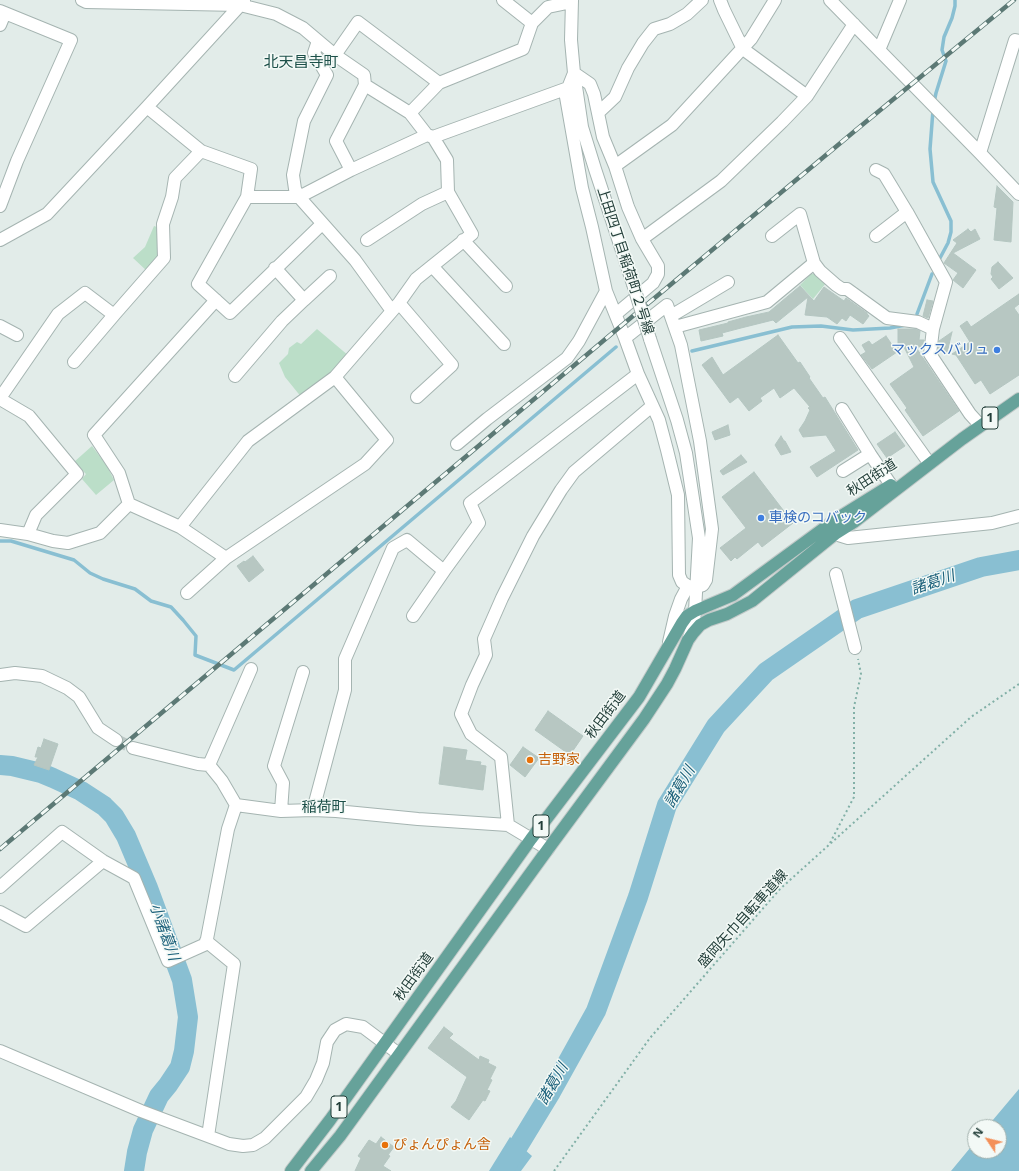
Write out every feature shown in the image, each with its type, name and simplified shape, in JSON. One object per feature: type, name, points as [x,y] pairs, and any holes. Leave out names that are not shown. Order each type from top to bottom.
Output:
[{"type":"main road","name":"秋田街道","points":[[312,1171],[340,1136],[660,696],[675,670],[688,640],[700,625],[740,608],[752,601],[835,534],[854,522],[962,438],[1019,399]]},
{"type":"main road","name":"秋田街道","points":[[291,1171],[330,1120],[531,839],[639,697],[668,646],[688,616],[695,611],[734,595],[838,518],[962,438]]},
{"type":"street","points":[[82,0],[86,2],[243,2],[276,14],[303,28],[335,55],[364,75],[365,85],[336,141],[351,170]]},
{"type":"street","points":[[503,0],[532,23]]},
{"type":"street","points":[[598,113],[615,97],[628,68],[643,43],[654,30],[670,24],[686,14],[702,0]]},
{"type":"street","points":[[720,0],[743,49],[807,96]]},
{"type":"street","points":[[615,166],[672,125],[743,49],[751,39],[775,0]]},
{"type":"street","points":[[830,0],[1019,194]]},
{"type":"street","points":[[879,50],[900,0]]},
{"type":"street","points":[[410,113],[440,83],[523,49],[532,23],[548,7],[572,1]]},
{"type":"street","name":"上田四丁目稲荷町２号線","points":[[572,1],[571,40],[582,127],[677,420],[686,453],[699,538],[692,587]]},
{"type":"street","points":[[0,240],[47,214],[243,2]]},
{"type":"street","points":[[0,25],[3,12],[71,40],[17,161],[0,206]]},
{"type":"street","points":[[335,55],[358,22],[440,83]]},
{"type":"street","points":[[642,239],[721,181],[782,122],[807,96],[854,24]]},
{"type":"street","points":[[980,153],[1015,40],[1019,41]]},
{"type":"street","points":[[318,41],[314,53],[327,75],[304,121],[293,174],[295,189],[299,197],[322,224],[396,307],[452,365],[417,397]]},
{"type":"street","points":[[616,314],[653,283],[658,274],[658,266],[642,239],[628,207],[615,166],[603,137],[594,94],[590,84],[574,73],[566,97],[582,188],[606,291],[638,374],[659,420],[678,495],[679,576],[682,582],[692,587],[704,600],[708,602],[717,602]]},
{"type":"street","points":[[180,527],[248,441],[335,377],[396,307],[416,279],[472,234],[448,192],[447,160],[430,136],[410,113],[365,85]]},
{"type":"street","points":[[246,197],[299,197],[351,170],[430,136],[568,88]]},
{"type":"street","points":[[147,107],[201,151],[251,170],[246,197],[198,284],[230,313],[322,224]]},
{"type":"street","points":[[74,362],[164,258],[163,224],[172,197],[175,178],[201,151]]},
{"type":"street","points":[[876,170],[884,174],[946,282],[933,329],[930,354],[970,414],[980,425]]},
{"type":"street","points":[[367,240],[422,204],[448,192]]},
{"type":"street","points":[[876,236],[907,212]]},
{"type":"street","points":[[772,236],[800,214],[814,263],[820,271],[836,285],[842,289],[847,289],[887,318],[918,322],[933,329]]},
{"type":"street","points":[[463,240],[506,286]]},
{"type":"street","points":[[673,322],[767,302],[814,263]]},
{"type":"street","points":[[432,266],[504,344]]},
{"type":"street","points":[[275,268],[304,300]]},
{"type":"street","points":[[235,376],[282,321],[330,276]]},
{"type":"street","points":[[673,322],[728,282]]},
{"type":"street","points":[[458,444],[487,419],[568,358],[580,341],[606,291]]},
{"type":"street","points":[[28,534],[36,514],[77,474],[29,416],[0,399],[58,314],[85,293],[114,315]]},
{"type":"street","points":[[216,300],[94,435],[119,473],[129,504],[180,527],[226,558]]},
{"type":"street","points":[[625,338],[667,305],[681,345],[700,441],[712,528],[706,580],[703,585],[692,587],[681,599],[675,616],[668,646]]},
{"type":"street","points":[[0,326],[18,334]]},
{"type":"street","points":[[840,338],[927,460]]},
{"type":"street","points":[[413,616],[479,523],[470,503],[638,374]]},
{"type":"street","points":[[187,593],[226,558],[365,464],[387,440],[335,377]]},
{"type":"street","points":[[508,826],[501,757],[472,734],[461,714],[472,685],[486,656],[484,639],[502,598],[533,536],[561,490],[574,472],[652,406]]},
{"type":"street","points":[[842,409],[891,485]]},
{"type":"street","points":[[843,471],[870,454]]},
{"type":"street","points":[[0,530],[28,534],[53,541],[68,543],[100,533],[129,504]]},
{"type":"street","points":[[835,534],[848,538],[992,523],[1019,516]]},
{"type":"street","points":[[313,810],[345,690],[345,658],[394,548],[407,540],[444,571]]},
{"type":"street","points":[[836,574],[855,648]]},
{"type":"street","points":[[692,587],[689,598],[695,611],[708,618],[716,618]]},
{"type":"street","points":[[688,640],[694,621],[695,611]]},
{"type":"street","points":[[209,765],[251,670]]},
{"type":"street","points":[[281,811],[283,783],[274,766],[303,672]]},
{"type":"street","points":[[0,675],[15,673],[42,676],[67,688],[79,697],[98,728],[116,740]]},
{"type":"street","points":[[0,887],[62,832],[103,861],[134,878],[168,961],[206,944],[228,830],[236,805],[222,780],[209,765],[198,764],[133,748]]},
{"type":"street","points":[[236,805],[281,811],[336,811],[508,826],[548,849]]},
{"type":"street","points":[[0,912],[26,926],[103,861]]},
{"type":"street","points":[[206,941],[234,964],[208,1136]]},
{"type":"street","points":[[0,1051],[141,1111],[229,1144],[243,1146],[253,1145],[265,1138],[306,1096],[316,1080],[323,1063],[327,1042],[335,1030],[346,1024],[363,1027],[399,1054]]},
{"type":"path","points":[[829,844],[854,797],[854,707],[861,674],[855,648]]},
{"type":"path","name":"盛岡矢巾自転車道線","points":[[554,1171],[650,1038],[780,889],[971,717],[1019,684]]},
{"type":"green space","points":[[154,226],[157,227],[157,261],[148,272],[133,258],[145,247]]},
{"type":"green space","points":[[811,274],[814,274],[826,283],[813,299],[800,285]]},
{"type":"green space","points":[[317,329],[349,356],[334,375],[302,398],[285,377],[279,363],[288,354],[289,348],[297,342],[301,344]]},
{"type":"green space","points":[[92,446],[107,466],[114,480],[96,495],[82,479],[86,474],[74,462]]},
{"type":"water","points":[[1019,1089],[1019,1171],[951,1171],[967,1152],[967,1159],[1007,1159],[1007,1119],[994,1119]]},
{"type":"water","points":[[510,1137],[532,1156],[521,1171],[489,1171]]},
{"type":"building","points":[[997,186],[1013,202],[1011,242],[994,240],[997,208],[994,207]]},
{"type":"building","points":[[968,229],[971,232],[975,229],[980,239],[953,253],[976,270],[963,288],[953,280],[958,273],[944,263],[957,243],[953,240]]},
{"type":"building","points":[[998,262],[1013,278],[999,289],[991,279],[993,277],[991,274],[992,267]]},
{"type":"building","points":[[800,286],[814,301],[824,287],[844,301],[846,298],[869,316],[863,324],[850,315],[846,321],[842,318],[837,324],[827,317],[805,315],[808,297],[776,323],[773,320],[722,333],[723,336],[701,341],[699,330],[769,312]]},
{"type":"building","points":[[1019,294],[1019,304],[1014,308],[1019,315],[1019,375],[990,394],[981,380],[975,384],[956,355],[952,354],[970,342],[960,326],[967,321],[971,327]]},
{"type":"building","points":[[927,300],[933,301],[928,318],[923,316]]},
{"type":"building","points":[[898,329],[916,329],[920,331],[919,340],[924,340],[923,348],[915,346],[959,411],[923,436],[905,410],[907,408],[890,384],[914,367],[904,347],[898,352]]},
{"type":"building","points":[[952,332],[947,353],[938,351],[939,341]]},
{"type":"building","points":[[778,335],[798,363],[800,362],[823,398],[825,397],[858,450],[817,477],[810,467],[836,451],[826,435],[803,437],[799,430],[805,421],[810,410],[808,408],[810,407],[794,388],[780,398],[774,388],[760,398],[762,401],[749,411],[738,397],[730,403],[702,365],[712,357],[723,375]]},
{"type":"building","points":[[886,336],[897,352],[872,369],[861,355],[866,352],[862,345],[869,341],[872,345]]},
{"type":"building","points":[[728,425],[730,435],[715,440],[712,432]]},
{"type":"building","points":[[895,432],[905,446],[887,458],[877,444]]},
{"type":"building","points":[[781,436],[791,452],[781,455],[775,445]]},
{"type":"building","points":[[741,455],[747,462],[723,475],[720,471]]},
{"type":"building","points":[[754,472],[793,523],[762,547],[758,542],[737,559],[735,557],[731,561],[720,548],[746,528],[722,497]]},
{"type":"building","points":[[253,556],[264,570],[249,582],[237,566]]},
{"type":"building","points":[[548,711],[583,736],[570,755],[535,730]]},
{"type":"building","points":[[44,739],[58,744],[49,770],[34,765],[38,757],[35,757],[38,747],[41,748]]},
{"type":"building","points":[[444,747],[467,750],[465,760],[481,762],[480,765],[486,766],[483,790],[439,784]]},
{"type":"building","points":[[523,747],[539,758],[525,777],[510,765]]},
{"type":"building","points":[[444,1027],[453,1034],[449,1038],[479,1060],[480,1056],[489,1060],[488,1063],[496,1067],[490,1079],[492,1080],[487,1090],[490,1091],[485,1101],[483,1100],[469,1120],[451,1107],[456,1101],[467,1077],[428,1048]]},
{"type":"building","points":[[381,1137],[394,1147],[383,1166],[391,1171],[355,1171],[361,1158],[358,1156],[369,1140],[376,1144]]},
{"type":"waterway","points":[[934,102],[946,61],[942,50],[944,37],[952,18],[955,0]]},
{"type":"waterway","points":[[933,110],[930,149],[933,182],[951,221],[951,232],[948,243],[940,258]]},
{"type":"waterway","points":[[917,314],[932,274]]},
{"type":"waterway","points":[[692,351],[792,327],[821,326],[853,330],[890,328],[906,325]]},
{"type":"waterway","points":[[0,541],[11,541],[74,560],[90,573],[103,579],[135,589],[151,601],[171,607],[196,636],[195,655],[234,670],[616,347]]},
{"type":"waterway","name":"諸葛川","points":[[503,1171],[551,1092],[596,1011],[638,897],[667,805],[716,726],[766,672],[857,609],[981,567],[1019,560]]},
{"type":"waterway","name":"小諸葛川","points":[[0,765],[12,766],[41,773],[53,778],[81,791],[104,806],[114,816],[126,836],[148,888],[182,980],[188,1017],[184,1051],[180,1067],[159,1096],[143,1130],[134,1171]]},
{"type":"tunnel","points":[[116,740],[133,748]]},
{"type":"railway","points":[[0,849],[609,336],[1014,0]]},
{"type":"place","name":"マックスバリュ","points":[[997,350]]},
{"type":"place","name":"車検のコバック","points":[[761,518]]},
{"type":"place","name":"吉野家","points":[[530,760]]},
{"type":"place","name":"ぴょんぴょん舎","points":[[385,1145]]},
{"type":"district","name":"北天昌寺町","points":[[301,63]]},
{"type":"district","name":"稲荷町","points":[[324,808]]}]
